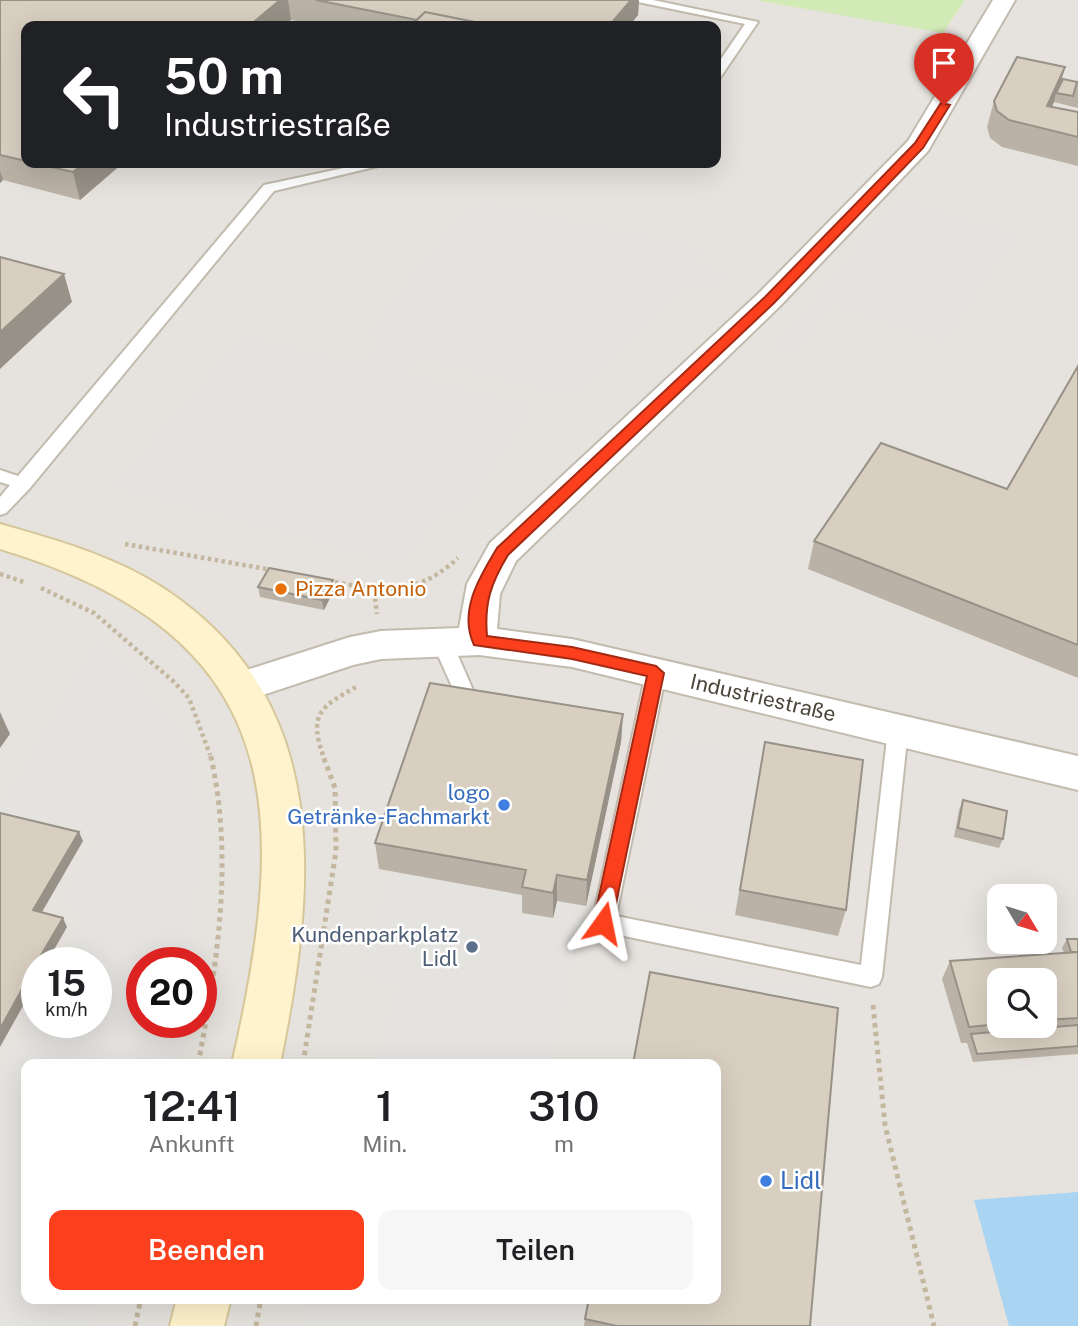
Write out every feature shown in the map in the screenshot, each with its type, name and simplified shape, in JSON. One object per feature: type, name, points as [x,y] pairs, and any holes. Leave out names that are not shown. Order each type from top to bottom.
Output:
[{"type":"main road","points":[[0,536],[55,550],[125,580],[165,606],[195,631],[242,687],[271,753],[283,814],[282,885],[275,963],[257,1059]]},
{"type":"main road","points":[[197,1326],[202,1304]]},
{"type":"street","points":[[460,641],[477,609],[484,581],[503,552],[769,300],[919,145],[1004,0]]},
{"type":"street","name":"Industriestraße","points":[[242,687],[318,659],[381,645],[460,641],[572,653],[1078,773]]},
{"type":"lane","points":[[634,0],[752,22],[721,68]]},
{"type":"lane","points":[[0,509],[24,484],[269,188],[361,168]]},
{"type":"lane","points":[[0,476],[24,484]]},
{"type":"lane","points":[[460,641],[469,704],[496,709]]},
{"type":"lane","points":[[656,673],[636,734],[603,923],[872,977],[898,730]]},
{"type":"path","points":[[116,542],[279,572]]},
{"type":"path","points":[[320,579],[374,589],[412,589],[433,580],[458,557]]},
{"type":"path","points":[[0,574],[32,584],[93,612],[188,696],[214,761],[222,863],[216,960],[199,1059]]},
{"type":"path","points":[[304,1059],[336,851],[335,788],[314,730],[320,713],[336,698],[383,674],[374,589]]},
{"type":"path","points":[[872,977],[874,1038],[885,1125],[934,1326]]},
{"type":"path","points":[[135,1326],[140,1304]]},
{"type":"path","points":[[256,1326],[260,1304]]},
{"type":"shaded area","points":[[0,0],[1078,0],[1078,1326],[0,1326]]},
{"type":"shaded area","points":[[897,199],[1018,235],[944,341],[834,305],[793,355],[773,349]]},
{"type":"shaded area","points":[[488,203],[704,249],[691,261],[728,275],[714,289],[687,282],[583,392],[566,395],[417,358],[407,374],[533,407],[462,514],[442,509],[403,564],[112,486],[245,335],[360,364],[381,338],[368,334],[456,220],[467,210]]},
{"type":"shaded area","points":[[99,637],[187,739],[198,826],[193,947],[126,947],[126,1038],[183,1038],[177,1059],[21,1059],[21,1304],[98,1304],[90,1326],[0,1326],[0,1075],[21,1036],[21,1038],[112,1038],[112,947],[68,947],[88,910],[59,905],[96,839],[0,814]]},
{"type":"shaded area","points":[[669,739],[762,756],[735,915],[634,895]]},
{"type":"shaded area","name":"Kundenparkplatz Lidl","points":[[392,871],[526,896],[553,918],[557,901],[586,906],[551,1059],[377,1059],[399,983],[359,976]]},
{"type":"shaded area","points":[[654,960],[833,994],[830,1033],[647,997]]},
{"type":"shaded area","points":[[308,1304],[590,1304],[586,1326],[302,1326]]},
{"type":"green space","points":[[755,0],[965,0],[943,33]]},
{"type":"water","points":[[1078,1192],[1078,1326],[1009,1326],[974,1200]]},
{"type":"building","points":[[0,0],[280,0],[255,21],[21,21],[21,160],[0,155]]},
{"type":"building","points":[[316,0],[631,0],[613,21],[470,21],[425,12],[417,20]]},
{"type":"building","points":[[425,12],[470,21],[415,21]]},
{"type":"building","points":[[1017,57],[1065,67],[1047,106],[1078,112],[1078,137],[1009,120],[997,111],[994,101]]},
{"type":"building","points":[[1063,79],[1077,82],[1073,96],[1056,93]]},
{"type":"building","points":[[55,168],[78,168],[73,172]]},
{"type":"building","points":[[0,257],[64,274],[0,332]]},
{"type":"building","points":[[1078,366],[1078,645],[814,541],[881,443],[1007,489]]},
{"type":"building","points":[[269,568],[333,580],[322,600],[258,587]]},
{"type":"building","name":"logo Getränke-Fachmarkt","points":[[430,683],[623,714],[587,880],[557,875],[553,893],[522,887],[526,870],[375,843]]},
{"type":"building","points":[[765,742],[863,760],[846,910],[740,890]]},
{"type":"building","points":[[963,800],[1007,811],[1003,839],[958,828]]},
{"type":"building","points":[[0,813],[79,832],[33,910],[63,918],[46,947],[21,947],[21,991],[0,1029]]},
{"type":"building","points":[[1067,939],[1078,939],[1078,952],[1071,952]]},
{"type":"building","points":[[1078,952],[1078,1018],[1057,1019],[1057,968],[987,968],[987,1025],[969,1027],[950,961]]},
{"type":"building","name":"Lidl","points":[[650,972],[838,1008],[810,1326],[617,1326],[585,1319],[588,1304],[721,1304],[721,1059],[634,1059]]},
{"type":"building","points":[[1078,1025],[1078,1046],[977,1054],[971,1034],[987,1033],[987,1038],[1057,1038],[1057,1027]]},
{"type":"place","name":"Pizza Antonio","points":[[281,589]]},
{"type":"place","name":"logo Getränke-Fachmarkt","points":[[504,805]]},
{"type":"place","name":"Kundenparkplatz Lidl","points":[[472,947]]},
{"type":"place","name":"Lidl","points":[[766,1181]]},
{"type":"route","points":[[603,923],[656,673],[572,653],[479,641],[477,609],[484,581],[503,552],[769,300],[919,145],[944,105]]}]
